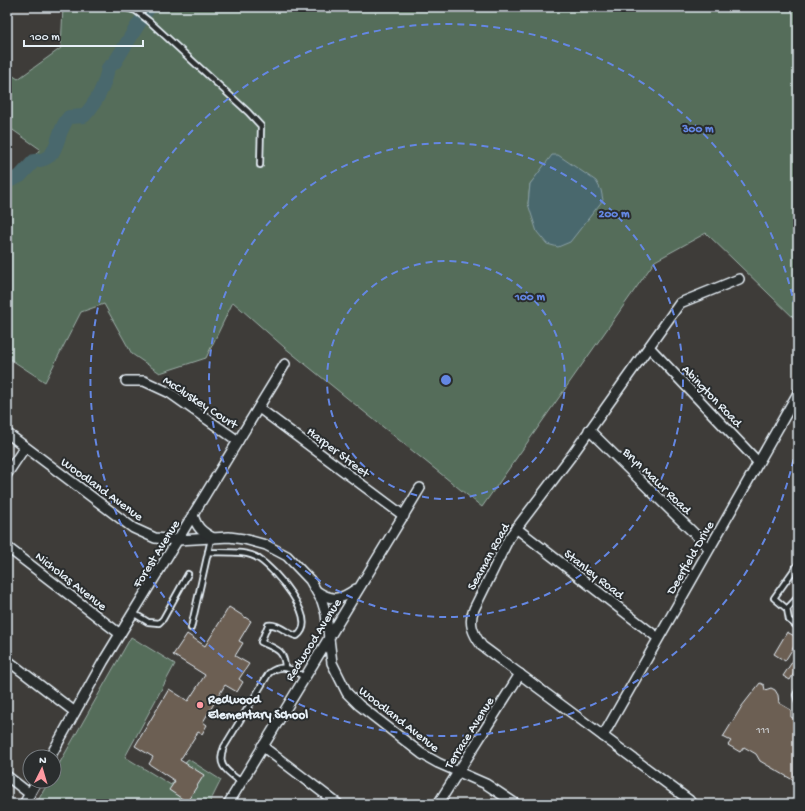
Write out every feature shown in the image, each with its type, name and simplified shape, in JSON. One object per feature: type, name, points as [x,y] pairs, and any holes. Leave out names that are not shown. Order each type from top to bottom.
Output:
[{"type":"street","name":"Seaman Road","points":[[692,804],[689,800],[479,642],[473,632],[471,619],[474,609],[516,528],[589,430],[680,303],[739,279]]},
{"type":"street","name":"Abington Road","points":[[649,347],[758,462]]},
{"type":"street","name":"Forest Avenue","points":[[54,749],[120,634],[285,364]]},
{"type":"street","name":"McCluskey Court","points":[[126,380],[144,381],[170,393],[238,441]]},
{"type":"street","name":"Deerfield Drive","points":[[603,736],[798,392]]},
{"type":"street","name":"Harper Street","points":[[259,408],[404,516]]},
{"type":"street","name":"Bryn Mawr Road","points":[[589,430],[709,548]]},
{"type":"street","name":"Woodland Avenue","points":[[7,433],[133,528],[155,538],[178,540],[244,539],[266,544],[287,556],[295,563],[316,590],[326,614],[332,663],[347,692],[359,705],[422,754],[486,784],[516,804]]},
{"type":"street","points":[[7,474],[25,446]]},
{"type":"street","name":"Redwood Avenue","points":[[228,804],[420,488]]},
{"type":"street","points":[[193,515],[196,525],[202,532],[213,539]]},
{"type":"street","name":"Stanley Road","points":[[516,528],[658,638]]},
{"type":"street","name":"Nicholas Avenue","points":[[7,547],[120,634]]},
{"type":"street","points":[[316,590],[326,597],[336,600],[345,597],[360,586]]},
{"type":"street","points":[[7,660],[75,712]]},
{"type":"street","name":"Terrace Avenue","points":[[438,804],[520,674]]},
{"type":"street","points":[[262,746],[338,804]]},
{"type":"street","points":[[7,776],[30,794]]},
{"type":"street","points":[[24,804],[33,789]]},
{"type":"lane","points":[[123,7],[136,11],[149,21],[248,112],[261,126],[260,165]]},
{"type":"lane","points":[[191,628],[208,552],[213,539]]},
{"type":"lane","points":[[208,552],[250,554],[274,572],[287,586],[302,615],[304,625],[301,633],[297,636],[291,635],[272,624],[268,625],[261,639],[261,642],[280,651],[284,656],[286,668]]},
{"type":"lane","points":[[798,564],[774,598],[787,609],[789,620],[798,627]]},
{"type":"lane","points":[[133,613],[148,622],[159,623],[163,619],[188,574]]},
{"type":"lane","points":[[787,609],[798,597]]},
{"type":"lane","points":[[241,782],[225,770],[221,763],[221,754],[269,673],[275,668],[290,668],[304,677]]},
{"type":"lane","points":[[798,691],[796,695],[798,702]]},
{"type":"green space","points":[[63,7],[798,7],[798,322],[706,233],[655,261],[482,507],[284,347],[233,302],[206,358],[160,373],[132,354],[104,304],[81,312],[45,382],[7,357],[7,179],[16,179],[40,149],[7,126],[7,72],[18,79],[61,48]],"holes":[[[543,168],[528,204],[530,184]]]},
{"type":"green space","points":[[131,637],[175,664],[125,757],[171,785],[188,759],[221,780],[209,804],[36,804],[44,789],[62,789],[62,759]]},
{"type":"water","points":[[142,7],[151,7],[138,27],[132,23]]},
{"type":"water","points":[[552,155],[558,155],[596,181],[601,190],[603,200],[570,242],[558,247],[547,244],[537,232],[528,204],[530,184]]},
{"type":"building","name":"Redwood Elementary School","points":[[229,607],[251,621],[239,641],[243,643],[235,656],[249,664],[239,679],[243,682],[237,692],[225,685],[203,722],[207,725],[202,734],[198,732],[180,760],[204,775],[187,802],[169,790],[175,781],[149,764],[153,757],[135,746],[169,689],[188,701],[205,675],[173,655],[187,634],[205,646]]},
{"type":"building","points":[[787,632],[798,638],[798,640],[785,661],[774,654]]},
{"type":"building","points":[[794,659],[798,662],[798,666],[790,680],[783,676]]},
{"type":"building","points":[[760,683],[764,685],[765,690],[771,688],[775,690],[778,695],[779,703],[791,710],[791,717],[798,721],[798,768],[794,774],[798,777],[798,783],[760,761],[756,754],[744,747],[740,752],[728,745],[731,741],[723,737],[742,706]]},
{"type":"waterway","points":[[7,182],[20,176],[34,161],[43,160],[49,156],[53,151],[64,124],[69,117],[84,116],[96,100],[108,68],[115,62],[149,7]]},
{"type":"place","name":"Redwood Elementary School","points":[[200,705]]}]
